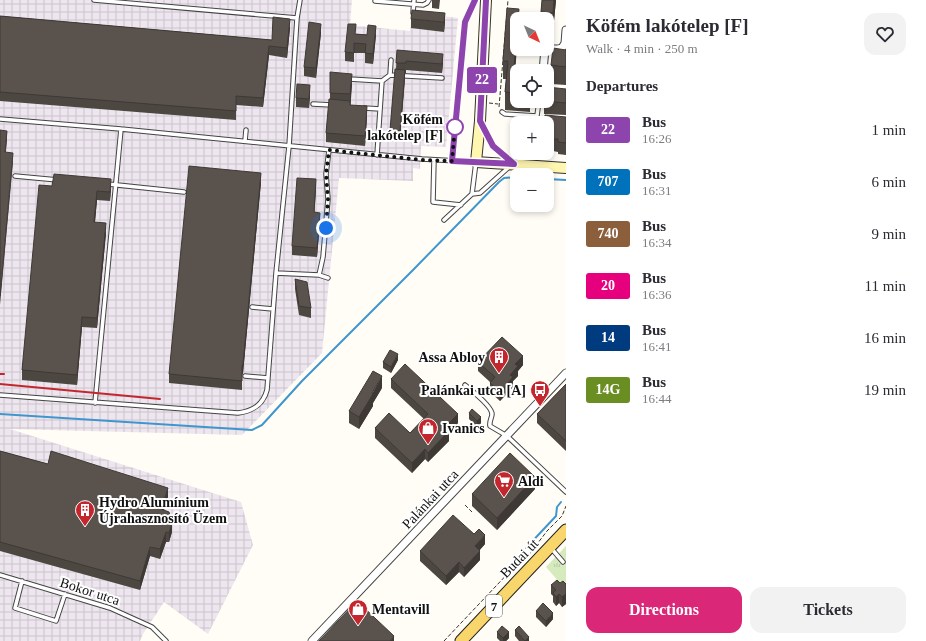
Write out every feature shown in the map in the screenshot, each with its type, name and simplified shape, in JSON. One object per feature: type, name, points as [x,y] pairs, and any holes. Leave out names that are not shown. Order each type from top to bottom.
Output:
[{"type":"main road","name":"Budai út","points":[[461,641],[566,530]]},
{"type":"street","points":[[486,0],[480,121],[476,162],[566,168]]},
{"type":"street","points":[[554,50],[562,48],[565,43],[566,30]]},
{"type":"street","name":"Palánkai utca","points":[[312,641],[566,373]]},
{"type":"lane","points":[[94,0],[145,2],[298,18]]},
{"type":"lane","points":[[0,395],[238,413],[251,410],[260,404],[265,396],[268,378],[276,273],[289,146],[300,0]]},
{"type":"lane","points":[[413,13],[414,0]]},
{"type":"lane","points":[[375,7],[376,1],[413,5],[425,4],[429,0]]},
{"type":"lane","points":[[452,161],[465,22],[475,0]]},
{"type":"lane","points":[[343,79],[382,81],[390,74],[391,60]]},
{"type":"lane","points":[[390,74],[442,78]]},
{"type":"lane","points":[[377,155],[382,81]]},
{"type":"lane","points":[[314,104],[336,106]]},
{"type":"lane","points":[[358,108],[380,109]]},
{"type":"lane","points":[[502,112],[505,114],[537,116],[538,108]]},
{"type":"lane","points":[[0,119],[121,129],[377,155],[476,162],[472,194],[444,220]]},
{"type":"lane","points":[[472,194],[480,193],[514,164],[493,146],[480,121]]},
{"type":"lane","points":[[95,403],[121,129]]},
{"type":"lane","points":[[245,141],[246,130]]},
{"type":"lane","points":[[319,275],[323,257],[328,199],[326,174],[329,150]]},
{"type":"lane","points":[[434,160],[433,202],[461,205]]},
{"type":"lane","points":[[15,176],[62,180]]},
{"type":"lane","points":[[101,184],[184,192]]},
{"type":"lane","points":[[276,273],[319,275],[328,278]]},
{"type":"lane","points":[[252,307],[273,309]]},
{"type":"lane","points":[[244,376],[268,378]]},
{"type":"lane","points":[[465,385],[492,411],[489,421],[490,426],[507,436],[566,492]]},
{"type":"lane","points":[[550,547],[562,562]]},
{"type":"lane","name":"Bokor utca","points":[[0,575],[110,608],[152,627],[166,641]]},
{"type":"lane","points":[[22,581],[15,608],[56,621],[65,594]]},
{"type":"path","points":[[502,112],[499,104],[508,0]]},
{"type":"path","points":[[487,103],[499,104]]},
{"type":"path","points":[[465,505],[472,512]]},
{"type":"path","points":[[444,641],[514,567],[528,556],[547,531],[562,516],[566,506]]},
{"type":"shaded area","points":[[0,0],[352,0],[350,25],[410,31],[412,12],[458,18],[446,147],[421,146],[420,169],[413,168],[413,181],[339,178],[322,353],[242,435],[10,429],[241,502],[253,545],[208,634],[164,602],[140,641],[0,641]]},
{"type":"green space","points":[[566,546],[566,590],[546,567]]},
{"type":"building","points":[[542,0],[554,0],[553,12],[541,12]]},
{"type":"building","points":[[507,8],[519,9],[519,12],[510,12],[510,56],[515,56],[514,64],[510,64],[510,92],[505,92],[508,61],[503,61]]},
{"type":"building","points":[[412,10],[445,13],[444,22],[411,19]]},
{"type":"building","points":[[0,16],[272,40],[273,17],[290,19],[287,48],[269,46],[263,98],[236,96],[236,111],[0,92]]},
{"type":"building","points":[[309,22],[321,24],[316,68],[304,67]]},
{"type":"building","points":[[348,24],[356,24],[355,34],[367,35],[368,25],[376,26],[373,54],[365,53],[366,44],[354,43],[354,53],[345,52]]},
{"type":"building","points":[[554,48],[566,50],[566,67],[551,64],[552,56],[554,56]]},
{"type":"building","points":[[397,50],[443,54],[442,64],[406,61],[406,63],[396,63]]},
{"type":"building","points":[[395,69],[405,70],[400,131],[390,130]]},
{"type":"building","points":[[330,72],[352,74],[350,94],[330,93]]},
{"type":"building","points":[[297,84],[310,85],[309,99],[296,98]]},
{"type":"building","points":[[554,88],[566,89],[566,103],[554,102]]},
{"type":"building","points":[[329,99],[350,101],[350,105],[367,106],[365,136],[326,133]]},
{"type":"building","points":[[545,115],[566,117],[566,143],[558,142],[558,139],[554,139],[554,116]]},
{"type":"building","points":[[0,130],[7,131],[5,152],[13,153],[0,296]]},
{"type":"building","points":[[189,166],[261,173],[242,366],[242,381],[169,374]]},
{"type":"building","points":[[54,174],[111,179],[110,192],[97,191],[94,222],[106,223],[97,318],[82,317],[77,375],[22,370],[39,185],[52,186]]},
{"type":"building","points":[[297,178],[316,179],[314,212],[320,213],[317,248],[292,246]]},
{"type":"building","points":[[295,279],[307,282],[311,308],[299,306]]},
{"type":"building","name":"Assa Abloy","points":[[502,337],[523,356],[515,364],[518,366],[510,375],[513,377],[500,392],[490,383],[495,377],[478,362]]},
{"type":"building","points":[[390,350],[398,354],[391,367],[383,362]]},
{"type":"building","points":[[405,364],[458,414],[445,427],[449,431],[428,453],[425,449],[412,463],[375,428],[389,413],[410,433],[428,414],[391,379]]},
{"type":"building","points":[[373,371],[382,376],[359,417],[349,411]]},
{"type":"building","points":[[566,384],[566,441],[537,414]]},
{"type":"building","points":[[472,409],[481,417],[477,421],[469,413]]},
{"type":"building","name":"Hydro Alumínium Újrahasznosító Üzem","points":[[0,451],[48,464],[51,451],[168,488],[161,509],[169,512],[172,523],[169,533],[166,532],[160,549],[150,547],[140,581],[0,542]]},
{"type":"building","name":"Aldi","points":[[510,453],[535,477],[497,518],[472,494]]},
{"type":"building","points":[[453,515],[474,534],[479,529],[485,535],[475,546],[480,551],[464,568],[459,562],[446,576],[420,551]]},
{"type":"building","points":[[557,580],[560,583],[563,581],[566,584],[566,594],[562,597],[559,594],[556,597],[553,593],[556,590],[551,585]]},
{"type":"building","points":[[357,601],[394,636],[390,641],[319,641]]},
{"type":"building","points":[[543,603],[553,613],[546,621],[536,611]]},
{"type":"building","points":[[502,626],[509,632],[503,638],[497,632]]},
{"type":"building","points":[[519,626],[529,637],[525,641],[515,630]]},
{"type":"waterway","points":[[0,414],[252,430],[262,425],[302,381],[499,182],[504,178],[510,178]]},
{"type":"waterway","points":[[554,179],[566,180]]},
{"type":"waterway","points":[[526,548],[556,516],[557,507],[561,502]]},
{"type":"railway","points":[[0,384],[160,399]]},
{"type":"bus line","name":"22","points":[[475,0],[465,22],[452,161],[514,164],[493,146],[480,121],[486,0]]},
{"type":"place","name":"Köfém lakótelep [F]","points":[[455,127]]},
{"type":"place","name":"Assa Abloy","points":[[499,374]]},
{"type":"place","name":"Palánkai utca [A]","points":[[540,407]]},
{"type":"place","name":"Ivanics","points":[[428,445]]},
{"type":"place","name":"Aldi","points":[[504,498]]},
{"type":"place","name":"Hydro Alumínium Újrahasznosító Üzem","points":[[85,527]]},
{"type":"place","name":"Mentavill","points":[[358,626]]},
{"type":"route","points":[[326,228],[328,199],[326,174],[329,150],[422,160],[452,161],[455,127]]}]
